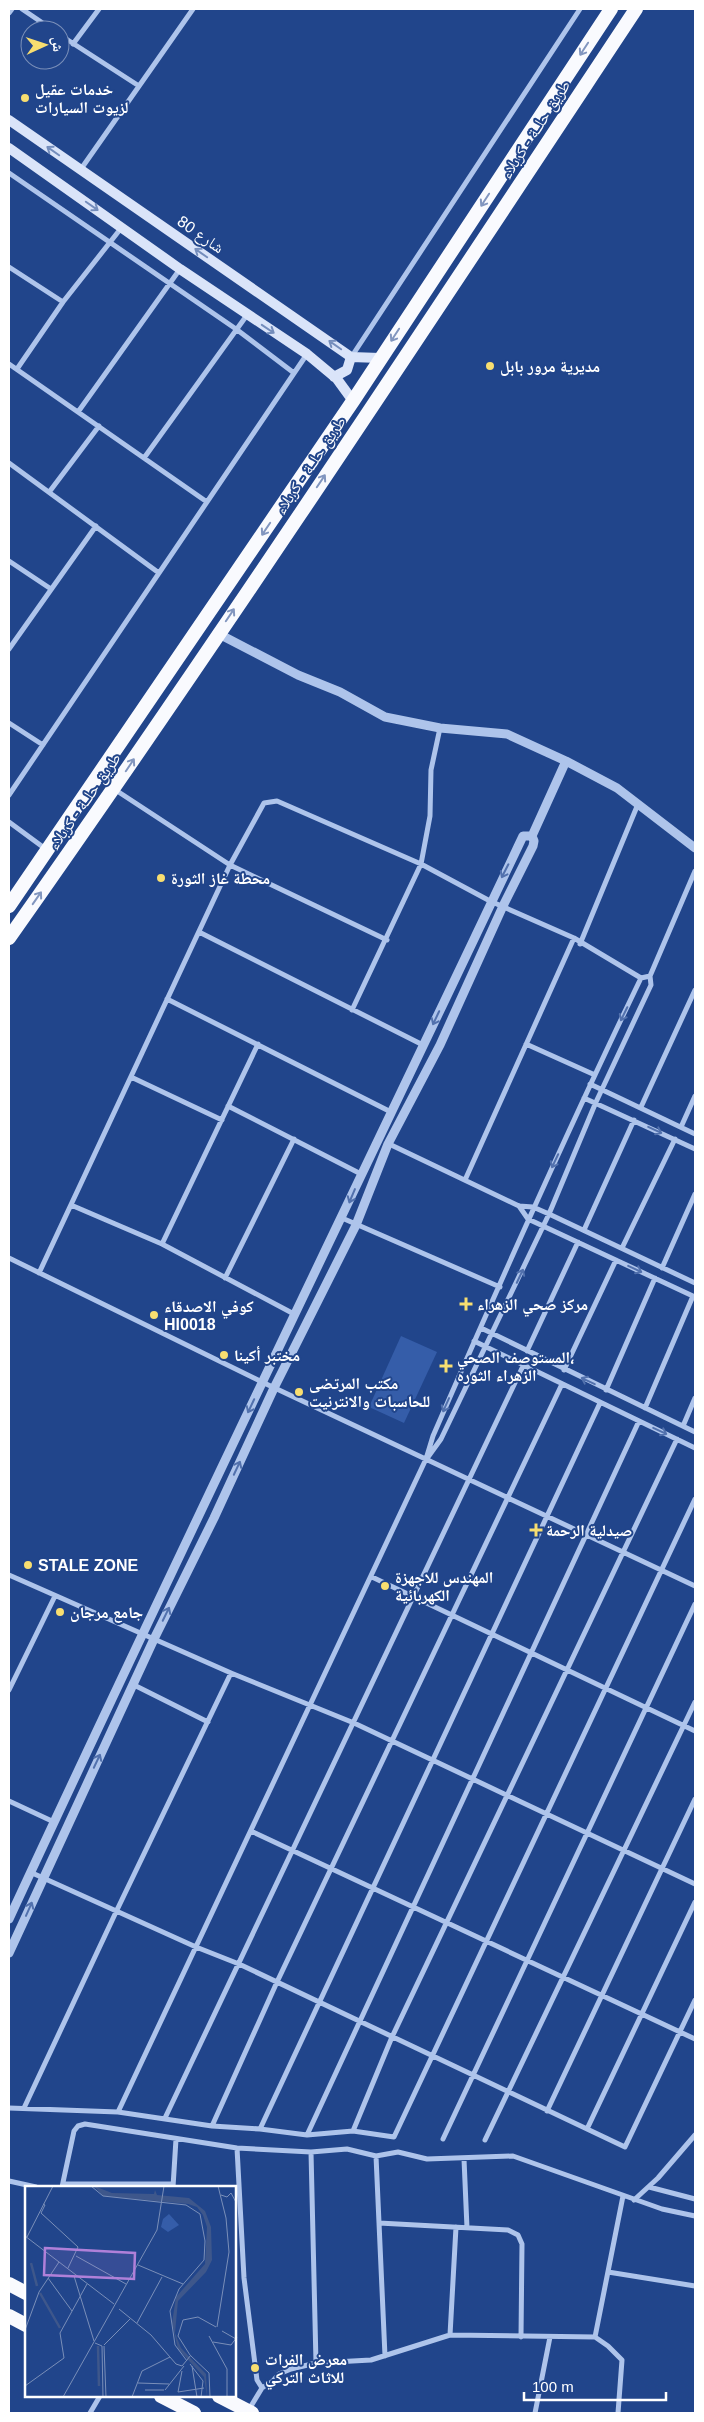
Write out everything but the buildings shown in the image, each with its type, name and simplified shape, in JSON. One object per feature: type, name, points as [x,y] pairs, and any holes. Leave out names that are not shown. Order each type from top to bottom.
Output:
[{"type":"highway","name":"طريق حلــة - كربلاء","points":[[9,906],[353,401],[610,9]]},
{"type":"highway","name":"طريق حلــة - كربلاء","points":[[9,938],[114,789],[217,633],[438,308],[636,9]]},
{"type":"highway","points":[[9,2284],[25,2292]]},
{"type":"highway","points":[[9,2316],[25,2324]]},
{"type":"highway","points":[[162,2397],[174,2406],[194,2413]]},
{"type":"highway","points":[[220,2397],[250,2412]]},
{"type":"highway","points":[[220,2397],[226,2404],[224,2413]]},
{"type":"main road","name":"شارع 80","points":[[9,120],[352,357]]},
{"type":"main road","points":[[10,151],[247,315],[307,354],[334,377],[353,401]]},
{"type":"main road","points":[[334,377],[348,370],[352,357],[380,358]]},
{"type":"street","points":[[9,13],[12,9]]},
{"type":"street","points":[[22,9],[38,20]]},
{"type":"street","points":[[74,44],[99,9]]},
{"type":"street","points":[[80,170],[193,9]]},
{"type":"street","points":[[352,357],[580,9]]},
{"type":"street","points":[[70,41],[139,86]]},
{"type":"street","points":[[9,173],[170,283],[294,373]]},
{"type":"street","points":[[17,369],[62,302],[122,227]]},
{"type":"street","points":[[9,266],[62,302]]},
{"type":"street","points":[[78,412],[180,269]]},
{"type":"street","points":[[144,458],[247,315]]},
{"type":"street","points":[[9,795],[307,354]]},
{"type":"street","points":[[9,364],[207,502]]},
{"type":"street","points":[[50,491],[99,426]]},
{"type":"street","points":[[9,463],[50,491],[159,573]]},
{"type":"street","points":[[9,649],[96,526]]},
{"type":"street","points":[[9,561],[51,589]]},
{"type":"street","points":[[217,633],[298,675],[340,692],[385,717],[440,728],[507,734],[566,761],[617,788],[695,848]]},
{"type":"street","points":[[9,723],[42,745]]},
{"type":"street","points":[[352,1010],[387,940],[421,864],[430,816],[431,770],[440,728]]},
{"type":"street","points":[[9,1953],[132,1684],[214,1518],[274,1388],[356,1225],[388,1144],[440,1045],[503,906],[533,846],[532,836],[566,761]]},
{"type":"street","points":[[114,789],[230,865],[387,940]]},
{"type":"street","points":[[39,1272],[230,865],[264,803],[277,800],[421,864],[490,901],[574,938],[580,944],[642,978],[650,976]]},
{"type":"street","points":[[580,944],[638,804]]},
{"type":"street","points":[[9,822],[48,850]]},
{"type":"street","points":[[9,1919],[11,1906],[30,1872],[144,1634],[490,901],[523,836],[532,836]]},
{"type":"street","points":[[426,1460],[441,1439],[544,1226],[596,1102],[651,984],[650,976],[695,871]]},
{"type":"street","points":[[198,932],[423,1045]]},
{"type":"street","points":[[464,1180],[574,938]]},
{"type":"street","points":[[118,2112],[372,1577],[426,1460],[433,1436],[474,1341],[500,1287],[528,1219],[590,1084],[642,978]]},
{"type":"street","points":[[641,1107],[695,990]]},
{"type":"street","points":[[167,999],[391,1112]]},
{"type":"street","points":[[162,1244],[258,1044]]},
{"type":"street","points":[[526,1044],[595,1075]]},
{"type":"street","points":[[131,1077],[222,1120]]},
{"type":"street","points":[[590,1084],[695,1134]]},
{"type":"street","points":[[681,1127],[695,1096]]},
{"type":"street","points":[[584,1098],[695,1149]]},
{"type":"street","points":[[228,1106],[361,1174]]},
{"type":"street","points":[[584,1230],[634,1120]]},
{"type":"street","points":[[378,1138],[519,1206],[533,1208],[549,1214],[695,1284]]},
{"type":"street","points":[[225,1278],[294,1139]]},
{"type":"street","points":[[622,1248],[675,1140]]},
{"type":"street","points":[[662,1268],[695,1194]]},
{"type":"street","points":[[71,1205],[162,1244],[294,1314]]},
{"type":"street","points":[[519,1206],[528,1219],[694,1297],[645,1408]]},
{"type":"street","points":[[342,1218],[500,1287]]},
{"type":"street","points":[[527,1351],[578,1242]]},
{"type":"street","points":[[9,1258],[274,1388],[695,1586]]},
{"type":"street","points":[[564,1370],[616,1260]]},
{"type":"street","points":[[606,1390],[655,1278]]},
{"type":"street","points":[[481,1328],[695,1432]]},
{"type":"street","points":[[474,1341],[695,1448]]},
{"type":"street","points":[[165,2118],[523,1366]]},
{"type":"street","points":[[212,2126],[277,1982],[562,1384]]},
{"type":"street","points":[[683,1426],[695,1398]]},
{"type":"street","points":[[260,2129],[600,1403]]},
{"type":"street","points":[[307,2135],[639,1421]]},
{"type":"street","points":[[352,2131],[392,2037],[677,1439]]},
{"type":"street","points":[[9,2108],[118,2112],[212,2126],[260,2129],[307,2135],[352,2131],[394,2138],[431,2055],[695,1499]]},
{"type":"street","points":[[9,1575],[231,1673],[354,1722],[695,1884]]},
{"type":"street","points":[[372,1577],[695,1731]]},
{"type":"street","points":[[9,1688],[55,1596]]},
{"type":"street","points":[[443,2139],[695,1604]]},
{"type":"street","points":[[24,2108],[231,1673]]},
{"type":"street","points":[[132,1684],[208,1722]]},
{"type":"street","points":[[485,2140],[510,2092],[695,1702]]},
{"type":"street","points":[[547,2110],[695,1799]]},
{"type":"street","points":[[9,1801],[54,1822]]},
{"type":"street","points":[[250,1831],[695,2038]]},
{"type":"street","points":[[30,1872],[196,1948],[239,1964],[625,2147],[695,2000]]},
{"type":"street","points":[[587,2129],[695,1902]]},
{"type":"street","points":[[176,2139],[173,2186],[63,2185],[74,2130],[78,2126],[85,2124],[237,2148],[311,2152],[347,2149],[376,2156],[398,2152],[427,2159],[513,2156],[634,2200],[695,2216]]},
{"type":"street","points":[[634,2200],[667,2169],[695,2135]]},
{"type":"street","points":[[237,2148],[244,2278],[257,2380],[262,2388]]},
{"type":"street","points":[[311,2152],[316,2363]]},
{"type":"street","points":[[376,2156],[385,2356]]},
{"type":"street","points":[[464,2159],[467,2228]]},
{"type":"street","points":[[9,2181],[32,2186]]},
{"type":"street","points":[[649,2187],[695,2199]]},
{"type":"street","points":[[595,2337],[623,2196]]},
{"type":"street","points":[[379,2223],[508,2230],[518,2235],[522,2244],[520,2337]]},
{"type":"street","points":[[450,2336],[456,2227]]},
{"type":"street","points":[[608,2272],[695,2286]]},
{"type":"street","points":[[250,2412],[262,2388],[279,2374],[316,2363],[371,2360],[450,2336],[595,2337],[608,2346],[622,2360],[618,2413]]},
{"type":"street","points":[[535,2413],[550,2337]]},
{"type":"street","points":[[90,2413],[99,2397]]},
{"type":"shaded area","points":[[401,1336],[437,1352],[404,1423],[369,1407]]},
{"type":"place","name":"خدمات عقيل لزيوت السيارات","points":[[25,98]]},
{"type":"place","name":"مديرية مرور بابل","points":[[490,366]]},
{"type":"place","name":"محطة غاز الثورة","points":[[161,878]]},
{"type":"place","name":"مركز صحي الزهراء","points":[[466,1304]]},
{"type":"place","name":"كوفي الاصدقاء Hl0018","points":[[154,1315]]},
{"type":"place","name":"مختبر أكينا","points":[[224,1355]]},
{"type":"place","name":"المستوصف الصحي، الزهراء الثوره","points":[[446,1366]]},
{"type":"place","name":"مكتب المرتضى للحاسبات والانترنيت","points":[[299,1392]]},
{"type":"place","name":"صيدلية الرحمة","points":[[536,1530]]},
{"type":"place","name":"STALE ZONE","points":[[28,1565]]},
{"type":"place","name":"المهندس للاجهزة الكهربائية","points":[[385,1586]]},
{"type":"place","name":"جامع مرجان","points":[[60,1612]]},
{"type":"place","name":"معرض الفرات للاثاث التركي","points":[[255,2368]]}]
